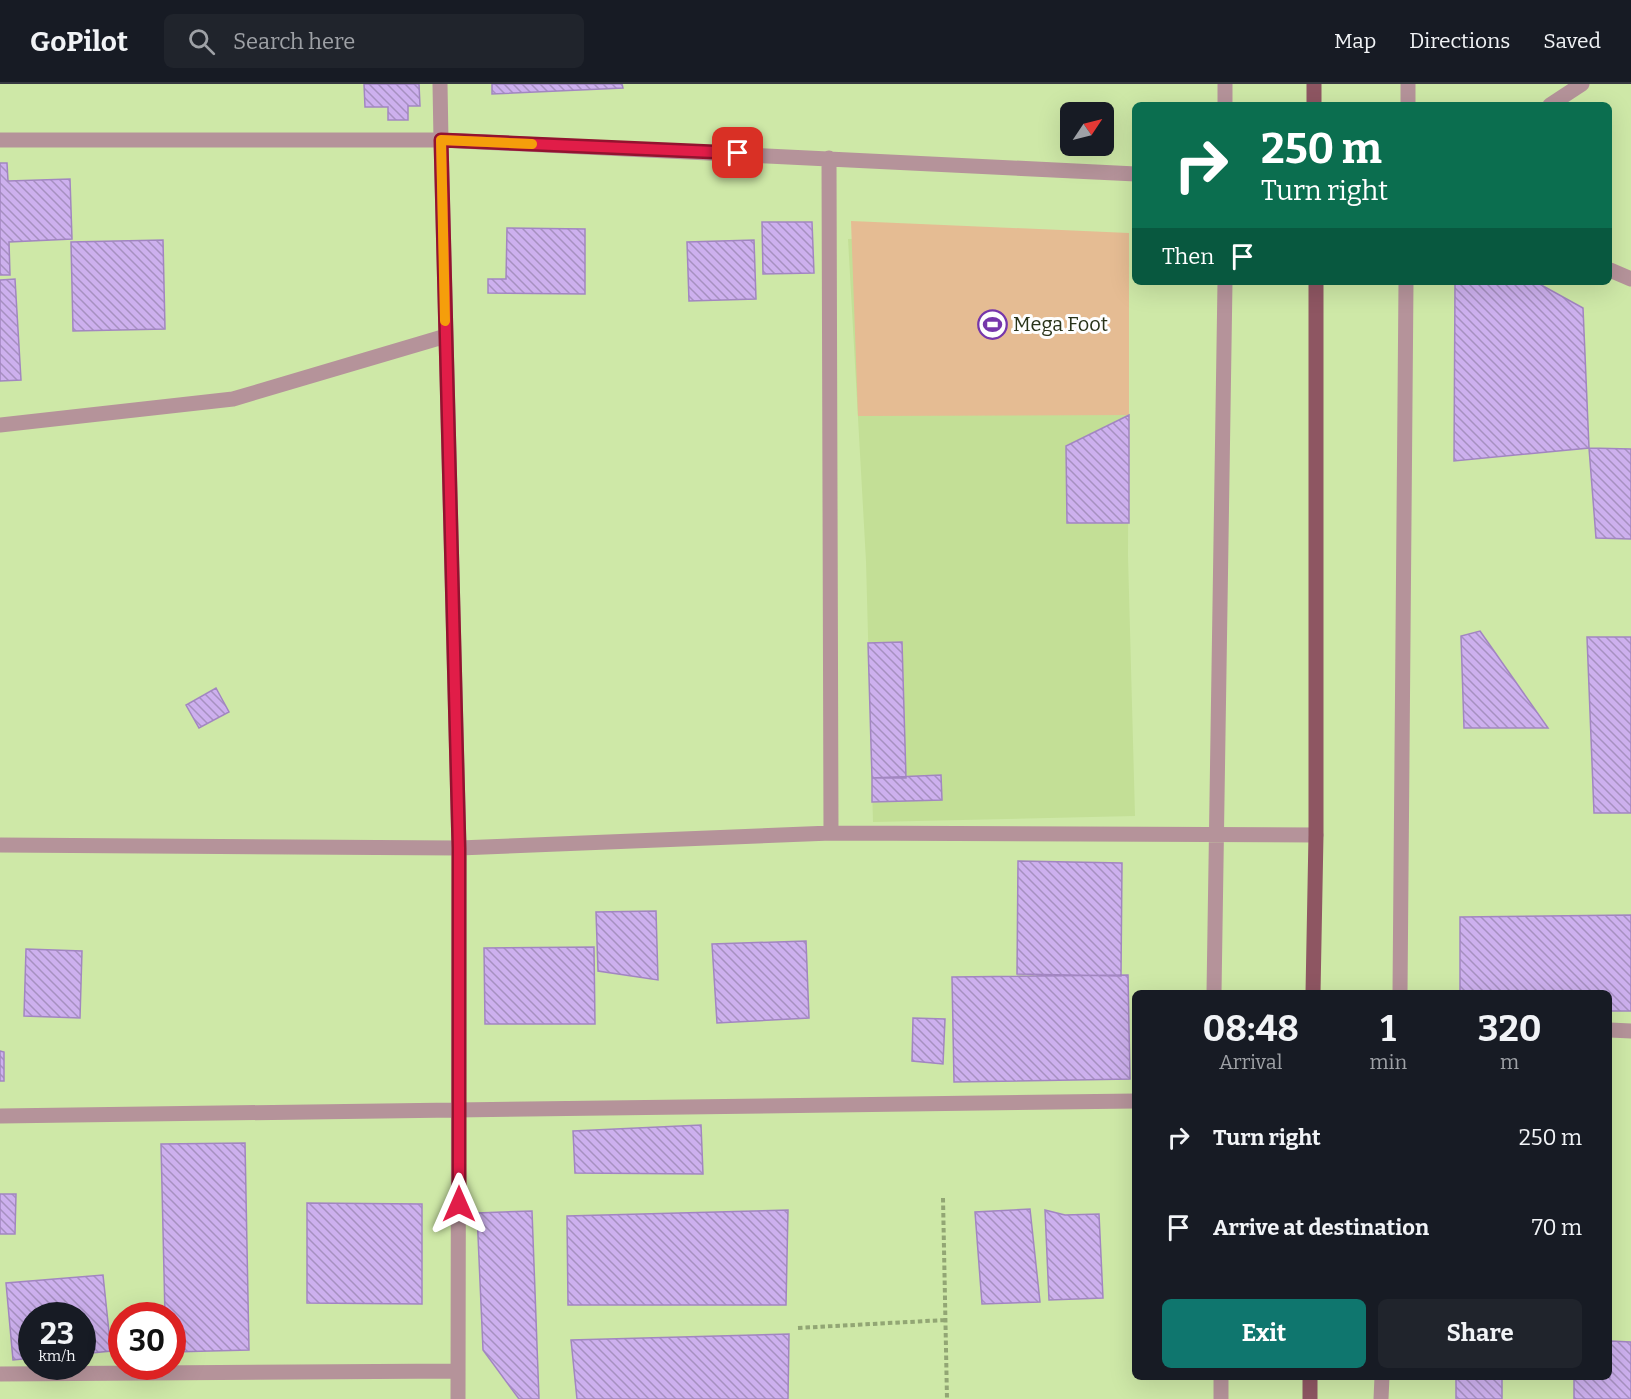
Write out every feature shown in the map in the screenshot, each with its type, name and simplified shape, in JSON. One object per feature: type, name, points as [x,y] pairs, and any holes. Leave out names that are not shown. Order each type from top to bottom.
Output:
[{"type":"main road","points":[[1314,84],[1314,102]]},
{"type":"main road","points":[[1312,990],[1316,835],[1316,285]]},
{"type":"main road","points":[[1310,1380],[1310,1399]]},
{"type":"street","points":[[440,84],[459,848],[458,1399]]},
{"type":"street","points":[[1225,84],[1225,102]]},
{"type":"street","points":[[1408,84],[1408,102]]},
{"type":"street","points":[[1555,102],[1582,84]]},
{"type":"street","points":[[0,141],[441,140],[1132,174]]},
{"type":"street","points":[[829,158],[831,833]]},
{"type":"street","points":[[1612,271],[1631,279]]},
{"type":"street","points":[[1214,990],[1219,834],[1225,285]]},
{"type":"street","points":[[1400,990],[1406,285]]},
{"type":"street","points":[[0,425],[233,399],[446,336]]},
{"type":"street","points":[[0,845],[459,848],[831,833],[1316,835]]},
{"type":"street","points":[[1612,1030],[1631,1030]]},
{"type":"street","points":[[0,1116],[1132,1101]]},
{"type":"street","points":[[0,1374],[458,1371]]},
{"type":"street","points":[[1221,1380],[1221,1399]]},
{"type":"street","points":[[1381,1399],[1382,1380]]},
{"type":"path","points":[[943,1198],[946,1399]]},
{"type":"path","points":[[798,1328],[945,1320]]},
{"type":"shaded area","name":"Mega Foot","points":[[851,221],[1129,233],[1129,415],[858,416]]},
{"type":"shaded area","points":[[1129,233],[1128,556],[1135,816],[873,822],[866,561],[848,239]]},
{"type":"building","points":[[364,84],[419,84],[420,106],[408,106],[408,120],[388,120],[388,107],[365,107]]},
{"type":"building","points":[[492,84],[622,84],[623,88],[492,94]]},
{"type":"building","points":[[0,163],[7,163],[8,181],[70,179],[72,239],[9,242],[10,275],[0,275]]},
{"type":"building","points":[[762,222],[812,222],[814,273],[763,274]]},
{"type":"building","points":[[507,228],[585,229],[585,294],[488,293],[488,279],[506,279]]},
{"type":"building","points":[[163,240],[165,329],[73,331],[71,242]]},
{"type":"building","points":[[754,240],[756,299],[689,301],[687,242]]},
{"type":"building","points":[[15,279],[21,380],[0,381],[0,280]]},
{"type":"building","points":[[1455,285],[1541,285],[1583,308],[1589,448],[1454,461]]},
{"type":"building","points":[[1129,415],[1129,523],[1067,523],[1066,446]]},
{"type":"building","points":[[1589,448],[1631,449],[1631,539],[1596,538]]},
{"type":"building","points":[[1480,631],[1548,728],[1464,728],[1461,636]]},
{"type":"building","points":[[1587,637],[1631,637],[1631,813],[1594,813]]},
{"type":"building","points":[[902,642],[906,778],[872,778],[868,643]]},
{"type":"building","points":[[216,688],[229,712],[199,728],[186,705]]},
{"type":"building","points":[[941,775],[942,800],[872,802],[872,778]]},
{"type":"building","points":[[1018,861],[1122,863],[1121,976],[1017,974]]},
{"type":"building","points":[[656,911],[658,980],[598,971],[596,912]]},
{"type":"building","points":[[1631,915],[1631,1011],[1612,1011],[1612,990],[1460,990],[1460,917]]},
{"type":"building","points":[[806,941],[809,1018],[717,1023],[712,944]]},
{"type":"building","points":[[594,947],[595,1024],[485,1024],[484,948]]},
{"type":"building","points":[[26,949],[82,951],[80,1018],[24,1016]]},
{"type":"building","points":[[1128,975],[1130,1079],[954,1082],[952,977]]},
{"type":"building","points":[[913,1018],[945,1019],[943,1064],[912,1061]]},
{"type":"building","points":[[0,1051],[4,1052],[4,1081],[0,1081]]},
{"type":"building","points":[[701,1125],[703,1174],[575,1173],[573,1131]]},
{"type":"building","points":[[245,1143],[249,1350],[186,1352],[186,1302],[165,1302],[161,1144]]},
{"type":"building","points":[[0,1194],[16,1194],[15,1234],[0,1234]]},
{"type":"building","points":[[307,1203],[422,1204],[422,1304],[307,1303]]},
{"type":"building","points":[[1030,1209],[1040,1302],[982,1304],[975,1212]]},
{"type":"building","points":[[788,1210],[786,1305],[568,1305],[567,1216]]},
{"type":"building","points":[[1045,1210],[1065,1215],[1099,1214],[1103,1298],[1049,1300]]},
{"type":"building","points":[[532,1211],[539,1399],[519,1399],[483,1350],[477,1213]]},
{"type":"building","points":[[103,1275],[108,1322],[108,1351],[96,1353],[96,1302],[18,1302],[18,1359],[13,1360],[6,1283]]},
{"type":"building","points":[[789,1334],[788,1399],[577,1399],[571,1340]]},
{"type":"building","points":[[1612,1341],[1631,1342],[1631,1399],[1574,1399],[1574,1380],[1612,1380]]},
{"type":"building","points":[[1456,1380],[1502,1380],[1502,1399],[1456,1399]]},
{"type":"slow traffic","points":[[445,321],[441,140],[532,144]]},
{"type":"place","name":"Mega Foot","points":[[992,324]]},
{"type":"route","points":[[459,1204],[459,848],[441,140],[738,153]]}]
